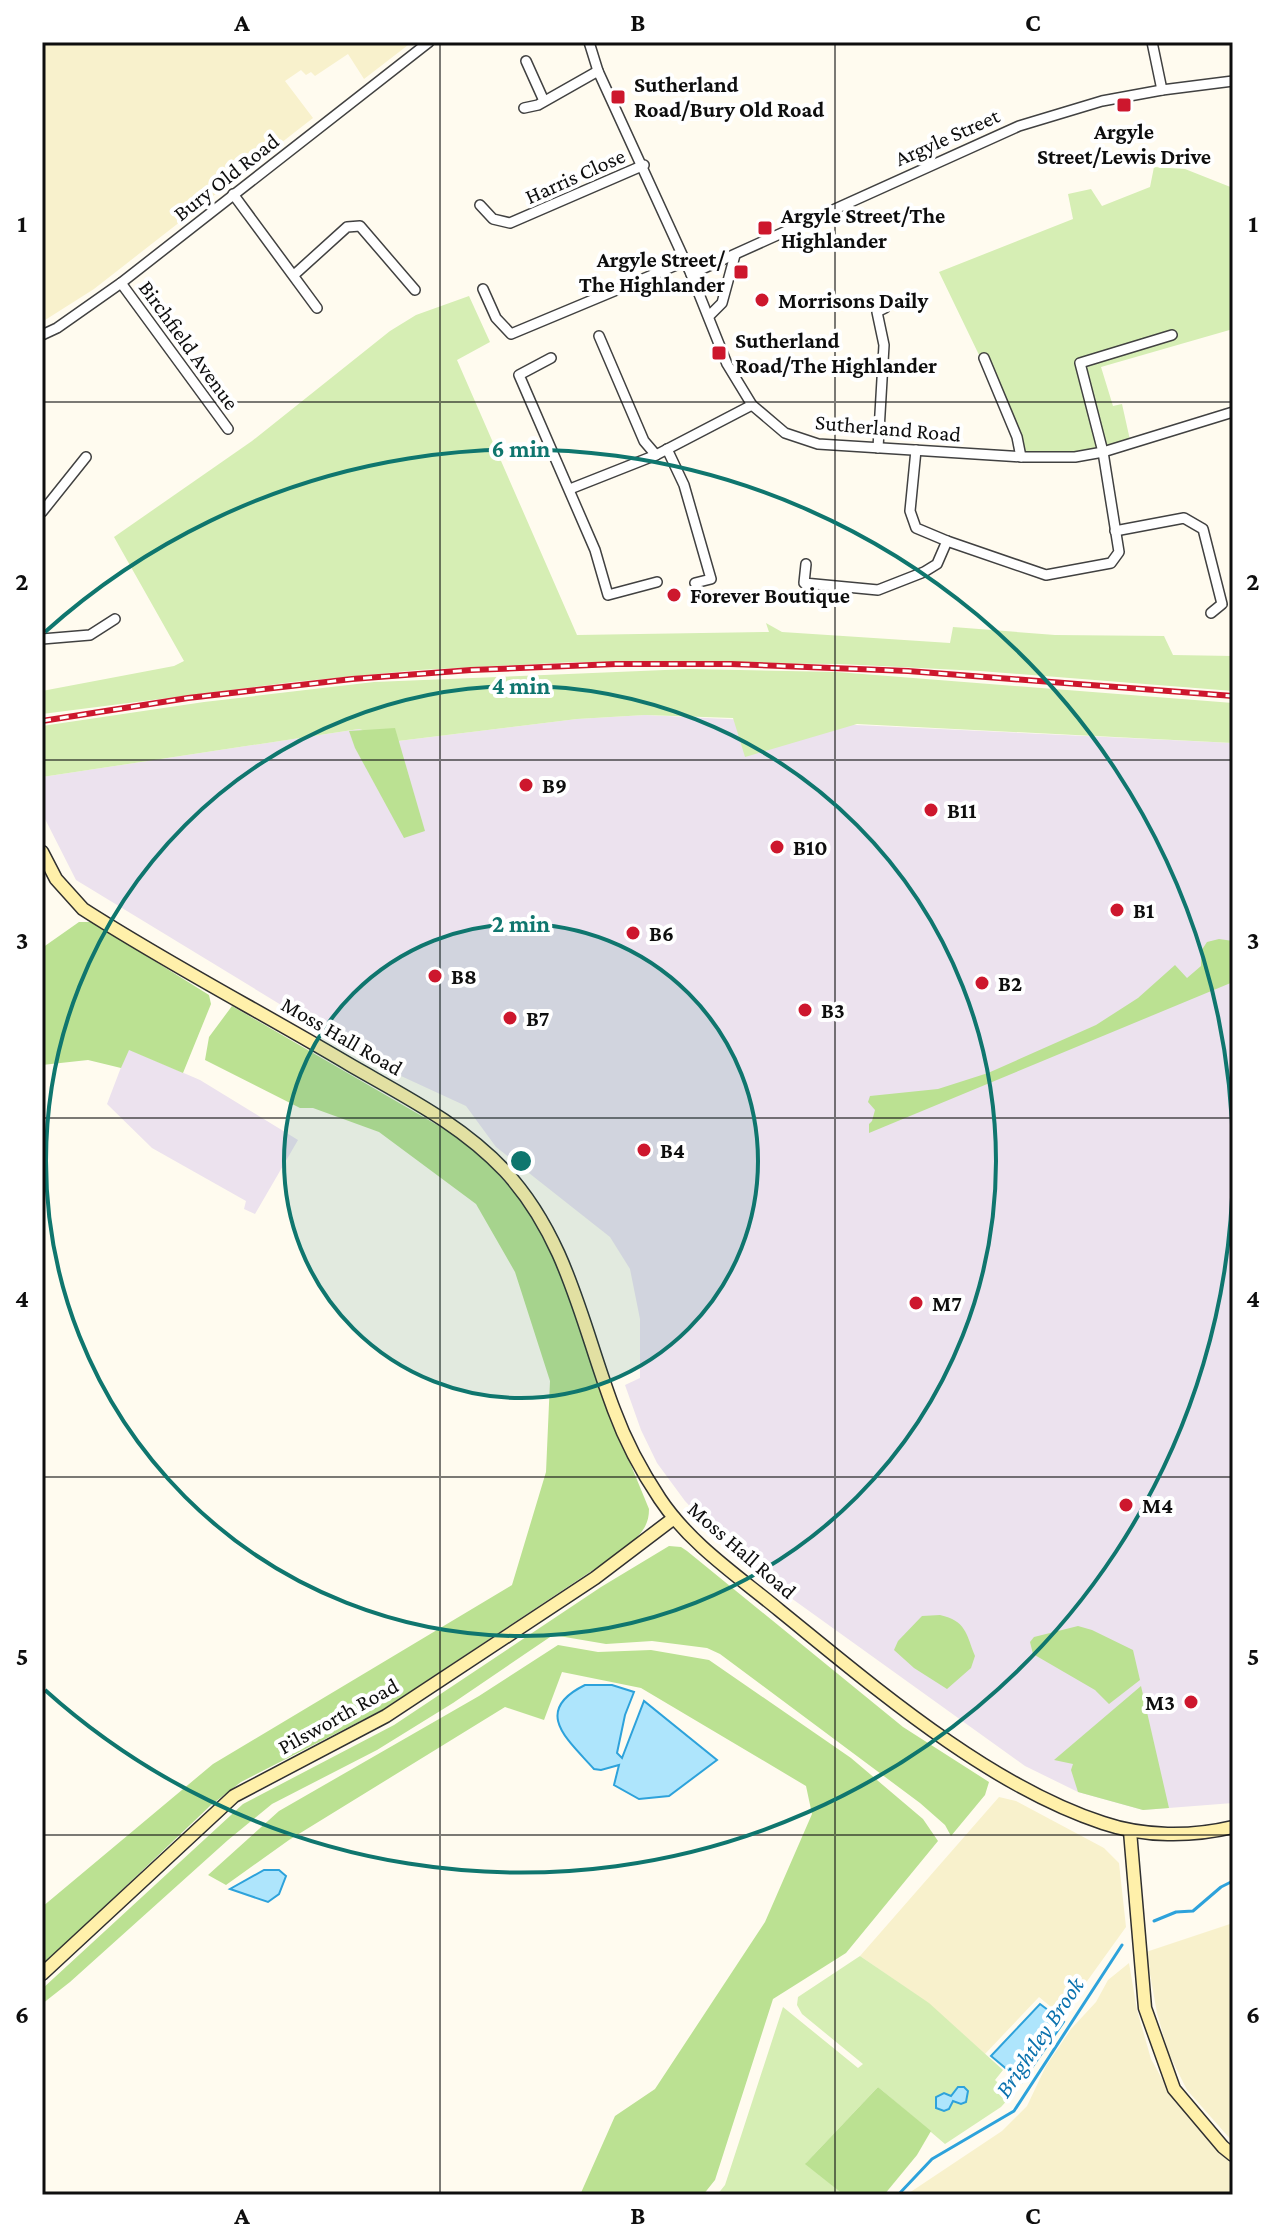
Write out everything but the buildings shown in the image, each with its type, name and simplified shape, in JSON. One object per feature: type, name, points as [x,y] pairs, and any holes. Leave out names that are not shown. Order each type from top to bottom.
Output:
[{"type":"street","name":"Bury Old Road","points":[[42,335],[57,328],[121,283],[429,42]]},
{"type":"street","name":"Sutherland Road","points":[[589,42],[598,71],[644,165],[727,364],[752,405],[785,433],[818,444],[1021,457],[1075,457],[1103,452],[1233,412]]},
{"type":"street","points":[[1152,42],[1162,90]]},
{"type":"street","points":[[526,61],[544,101]]},
{"type":"street","points":[[524,108],[544,101],[598,71]]},
{"type":"street","name":"Argyle Street","points":[[691,274],[962,149],[1019,126],[1102,101],[1233,81]]},
{"type":"street","name":"Harris Close","points":[[480,205],[493,219],[510,223],[644,165]]},
{"type":"street","points":[[233,194],[317,308]]},
{"type":"street","points":[[519,220],[524,233]]},
{"type":"street","points":[[294,275],[347,227],[360,226],[415,290]]},
{"type":"street","points":[[709,316],[722,303],[735,255]]},
{"type":"street","points":[[483,289],[496,318],[511,334],[686,261]]},
{"type":"street","name":"Birchfield Avenue","points":[[121,283],[228,429]]},
{"type":"street","points":[[878,448],[884,345],[877,312],[885,308]]},
{"type":"street","points":[[916,450],[910,511],[916,528],[1046,575],[1111,563],[1119,552],[1103,452],[1080,363],[1172,335]]},
{"type":"street","points":[[599,336],[644,441],[656,455]]},
{"type":"street","points":[[551,358],[519,375],[595,550],[608,595],[657,582]]},
{"type":"street","points":[[984,358],[1017,437],[1021,457]]},
{"type":"street","points":[[570,489],[656,455],[752,405]]},
{"type":"street","points":[[667,449],[684,485],[711,579],[695,583]]},
{"type":"street","points":[[42,512],[86,457]]},
{"type":"street","points":[[1115,531],[1184,518],[1203,529],[1222,604],[1211,613]]},
{"type":"street","points":[[806,564],[804,583],[878,590],[937,564],[947,541]]},
{"type":"street","points":[[42,639],[90,635],[115,619]]},
{"type":"street","name":"Moss Hall Road","points":[[42,852],[56,879],[83,909],[450,1123],[505,1171],[546,1225],[561,1254],[620,1424],[660,1498],[700,1545],[840,1659],[995,1772],[1078,1814],[1130,1831]]},
{"type":"street","name":"Pilsworth Road","points":[[42,1974],[234,1796],[386,1716],[595,1578],[674,1518]]},
{"type":"street","points":[[1233,1827],[1173,1834],[1130,1831],[1145,2008],[1174,2089],[1233,2155]]},
{"type":"shaded area","points":[[42,42],[412,42],[364,79],[348,54],[315,76],[311,72],[306,75],[301,70],[285,81],[313,118],[94,289],[42,322]]},
{"type":"shaded area","points":[[645,715],[1233,743],[1233,1803],[1143,1810],[1078,1792],[1025,1766],[791,1598],[718,1536],[685,1501],[657,1463],[625,1385],[640,1378],[640,1319],[630,1269],[610,1237],[496,1147],[466,1106],[388,1070],[76,880],[42,813],[42,777],[359,729],[398,741],[577,719]]},
{"type":"shaded area","points":[[128,1049],[200,1080],[298,1140],[255,1214],[244,1209],[246,1201],[152,1148],[107,1104]]},
{"type":"shaded area","points":[[999,1797],[1016,1801],[1104,1848],[1119,1863],[1126,1927],[1062,2016],[1039,1997],[985,2054],[928,2003],[860,1956]]},
{"type":"shaded area","points":[[1233,1923],[1233,2142],[1187,2090],[1168,2052],[1146,1952]]},
{"type":"shaded area","points":[[1129,1963],[1137,2010],[1151,2059],[1175,2102],[1233,2160],[1233,2195],[906,2195],[1002,2131],[1027,2106],[1046,2066],[1071,2029],[1096,2002],[1108,1980]]},
{"type":"green space","points":[[1154,167],[1185,169],[1233,188],[1233,329],[1101,367],[1113,406],[1122,404],[1130,440],[1076,452],[1017,453],[980,357],[939,272],[1073,219],[1068,194],[1091,189],[1102,206],[1150,187]]},
{"type":"green space","points":[[469,296],[490,342],[457,360],[577,635],[769,632],[766,623],[782,632],[950,643],[953,627],[1055,635],[1164,636],[1173,655],[1233,656],[1233,691],[980,671],[840,664],[574,662],[419,670],[293,682],[42,714],[42,691],[174,666],[184,661],[114,537],[252,441],[390,331],[416,315]]},
{"type":"green space","points":[[689,669],[837,672],[1233,703],[1233,743],[857,724],[745,757],[733,718],[645,715],[577,719],[398,741],[359,729],[42,777],[42,726],[204,702],[374,682]]},
{"type":"green space","points":[[395,728],[425,831],[404,838],[355,748],[349,731]]},
{"type":"green space","points":[[79,922],[92,922],[209,995],[211,1004],[183,1073],[129,1050],[121,1068],[88,1060],[42,1065],[42,948]]},
{"type":"green space","points":[[1219,939],[1233,941],[1233,982],[869,1133],[875,1110],[868,1102],[870,1096],[938,1089],[988,1073],[1096,1025],[1138,998],[1175,965],[1187,978],[1201,966],[1201,951],[1207,942]]},
{"type":"green space","points":[[232,1006],[458,1137],[487,1162],[532,1212],[566,1282],[598,1385],[649,1509],[649,1516],[642,1531],[626,1548],[384,1709],[241,1782],[211,1805],[42,1966],[42,1907],[213,1764],[512,1585],[546,1472],[550,1381],[515,1272],[476,1204],[379,1132],[313,1108],[300,1108],[205,1060],[209,1037]]},
{"type":"green space","points":[[669,1546],[687,1551],[903,1727],[989,1782],[985,1795],[951,1836],[945,1825],[920,1803],[720,1654],[707,1648],[652,1641],[606,1644],[553,1635],[377,1750],[272,1804],[42,2004],[42,1989],[243,1804],[394,1725],[601,1587]]},
{"type":"green space","points":[[940,1615],[960,1625],[975,1656],[971,1668],[947,1689],[914,1668],[894,1650],[898,1641],[922,1616]]},
{"type":"green space","points":[[1078,1626],[1133,1650],[1140,1680],[1109,1704],[1095,1690],[1033,1654],[1030,1642],[1034,1637]]},
{"type":"green space","points":[[558,1645],[598,1652],[651,1650],[709,1660],[851,1758],[923,1819],[938,1841],[846,1953],[773,1999],[715,2180],[703,2195],[580,2195],[615,2116],[655,2089],[765,1922],[812,1814],[806,1786],[641,1688],[562,1672],[544,1720],[505,1707],[289,1840],[226,1885],[208,1875],[279,1811],[479,1696]]},
{"type":"green space","points":[[1141,1686],[1169,1808],[1143,1810],[1078,1792],[1071,1770],[1073,1764],[1054,1760]]},
{"type":"green space","points":[[860,1956],[929,2003],[1003,2070],[995,2080],[1011,2096],[1001,2107],[945,2144],[878,2087],[806,2163],[844,2195],[717,2195],[725,2185],[783,2007],[858,2068],[863,2064],[802,2014],[797,2005],[798,1997]]},
{"type":"green space","points":[[878,2087],[931,2131],[917,2155],[884,2195],[844,2195],[805,2164]]},
{"type":"water","points":[[585,1685],[612,1685],[634,1692],[625,1715],[617,1753],[622,1758],[644,1701],[717,1760],[669,1796],[639,1799],[614,1785],[619,1765],[594,1769],[560,1726],[557,1715],[560,1705]]},
{"type":"water","points":[[264,1870],[279,1870],[286,1876],[279,1894],[268,1902],[230,1889]]},
{"type":"water","points":[[1040,2004],[1064,2022],[1022,2082],[991,2056]]},
{"type":"water","points":[[958,2087],[968,2091],[966,2102],[953,2101],[944,2111],[936,2108],[936,2097],[944,2093],[951,2096]]},
{"type":"waterway","name":"Brightley Brook","points":[[1154,1921],[1176,1912],[1193,1911],[1233,1881]]},
{"type":"waterway","name":"Brightley Brook","points":[[898,2195],[932,2159],[1014,2111],[1122,1945]]},
{"type":"railway","points":[[42,721],[188,698],[352,679],[616,664],[731,664],[908,671],[1233,696]]},
{"type":"place","name":"Sutherland Road/Bury Old Road","points":[[618,97]]},
{"type":"place","name":"Argyle Street/Lewis Drive","points":[[1124,105]]},
{"type":"place","name":"Argyle Street/The Highlander","points":[[765,228]]},
{"type":"place","name":"Argyle Street/ The Highlander","points":[[741,272]]},
{"type":"place","name":"Morrisons Daily","points":[[762,300]]},
{"type":"place","name":"Sutherland Road/The Highlander","points":[[719,353]]},
{"type":"place","name":"Forever Boutique","points":[[674,595]]},
{"type":"place","name":"B9","points":[[526,785]]},
{"type":"place","name":"B11","points":[[931,810]]},
{"type":"place","name":"B10","points":[[777,847]]},
{"type":"place","name":"B1","points":[[1117,910]]},
{"type":"place","name":"B6","points":[[633,933]]},
{"type":"place","name":"B8","points":[[435,976]]},
{"type":"place","name":"B2","points":[[982,983]]},
{"type":"place","name":"B3","points":[[805,1010]]},
{"type":"place","name":"B7","points":[[510,1018]]},
{"type":"place","name":"B4","points":[[644,1150]]},
{"type":"place","name":"M7","points":[[916,1303]]},
{"type":"place","name":"M4","points":[[1126,1505]]},
{"type":"place","name":"M3","points":[[1191,1702]]}]
